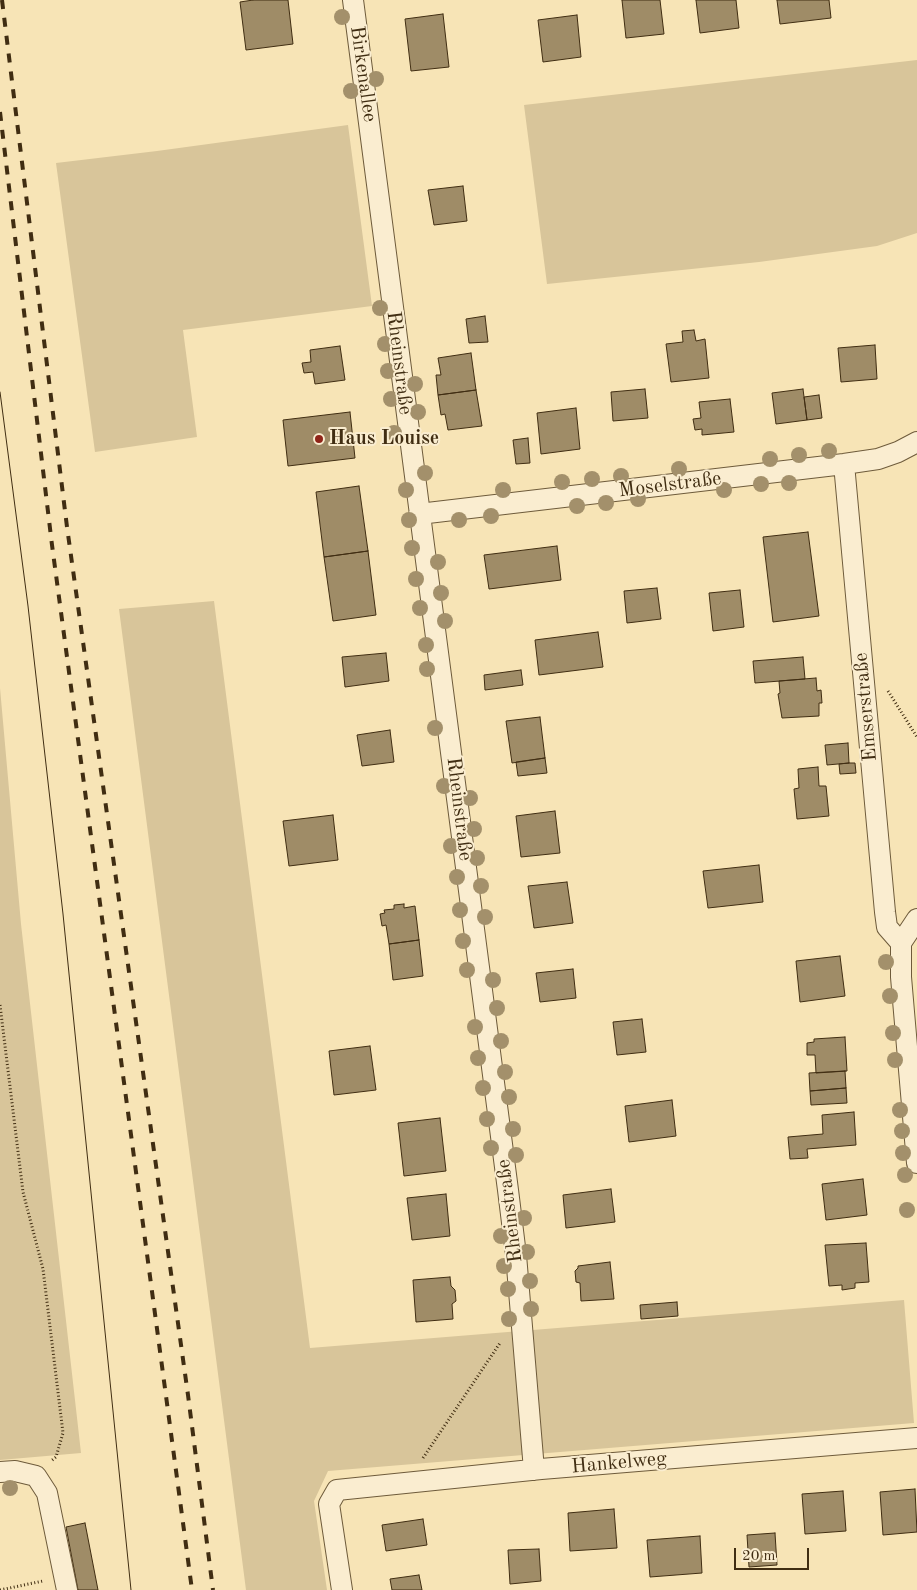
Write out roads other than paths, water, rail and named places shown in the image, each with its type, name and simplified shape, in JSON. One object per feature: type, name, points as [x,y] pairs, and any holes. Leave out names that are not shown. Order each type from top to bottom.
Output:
[{"type":"street","name":"Birkenallee","points":[[353,0],[373,149]]},
{"type":"street","name":"Rheinstraße","points":[[373,149],[511,1218],[534,1470]]},
{"type":"street","name":"Moselstraße","points":[[419,514],[844,464],[878,459],[898,452],[917,442]]},
{"type":"street","name":"Emserstraße","points":[[844,464],[885,912],[887,927],[901,943]]},
{"type":"street","points":[[917,919],[901,943],[901,977],[917,1163]]},
{"type":"street","name":"Hankelweg","points":[[342,1590],[329,1504],[337,1490],[534,1470],[917,1438]]},
{"type":"street","points":[[0,1472],[15,1471],[36,1476],[47,1493],[66,1583]]},
{"type":"tram line","points":[[0,392],[28,606],[63,914],[131,1590]]},
{"type":"railway","points":[[2,0],[67,527],[188,1395],[213,1590]]},
{"type":"railway","points":[[0,112],[52,545],[192,1590]]},
{"type":"place","name":"Haus Louise","points":[[319,439]]}]
